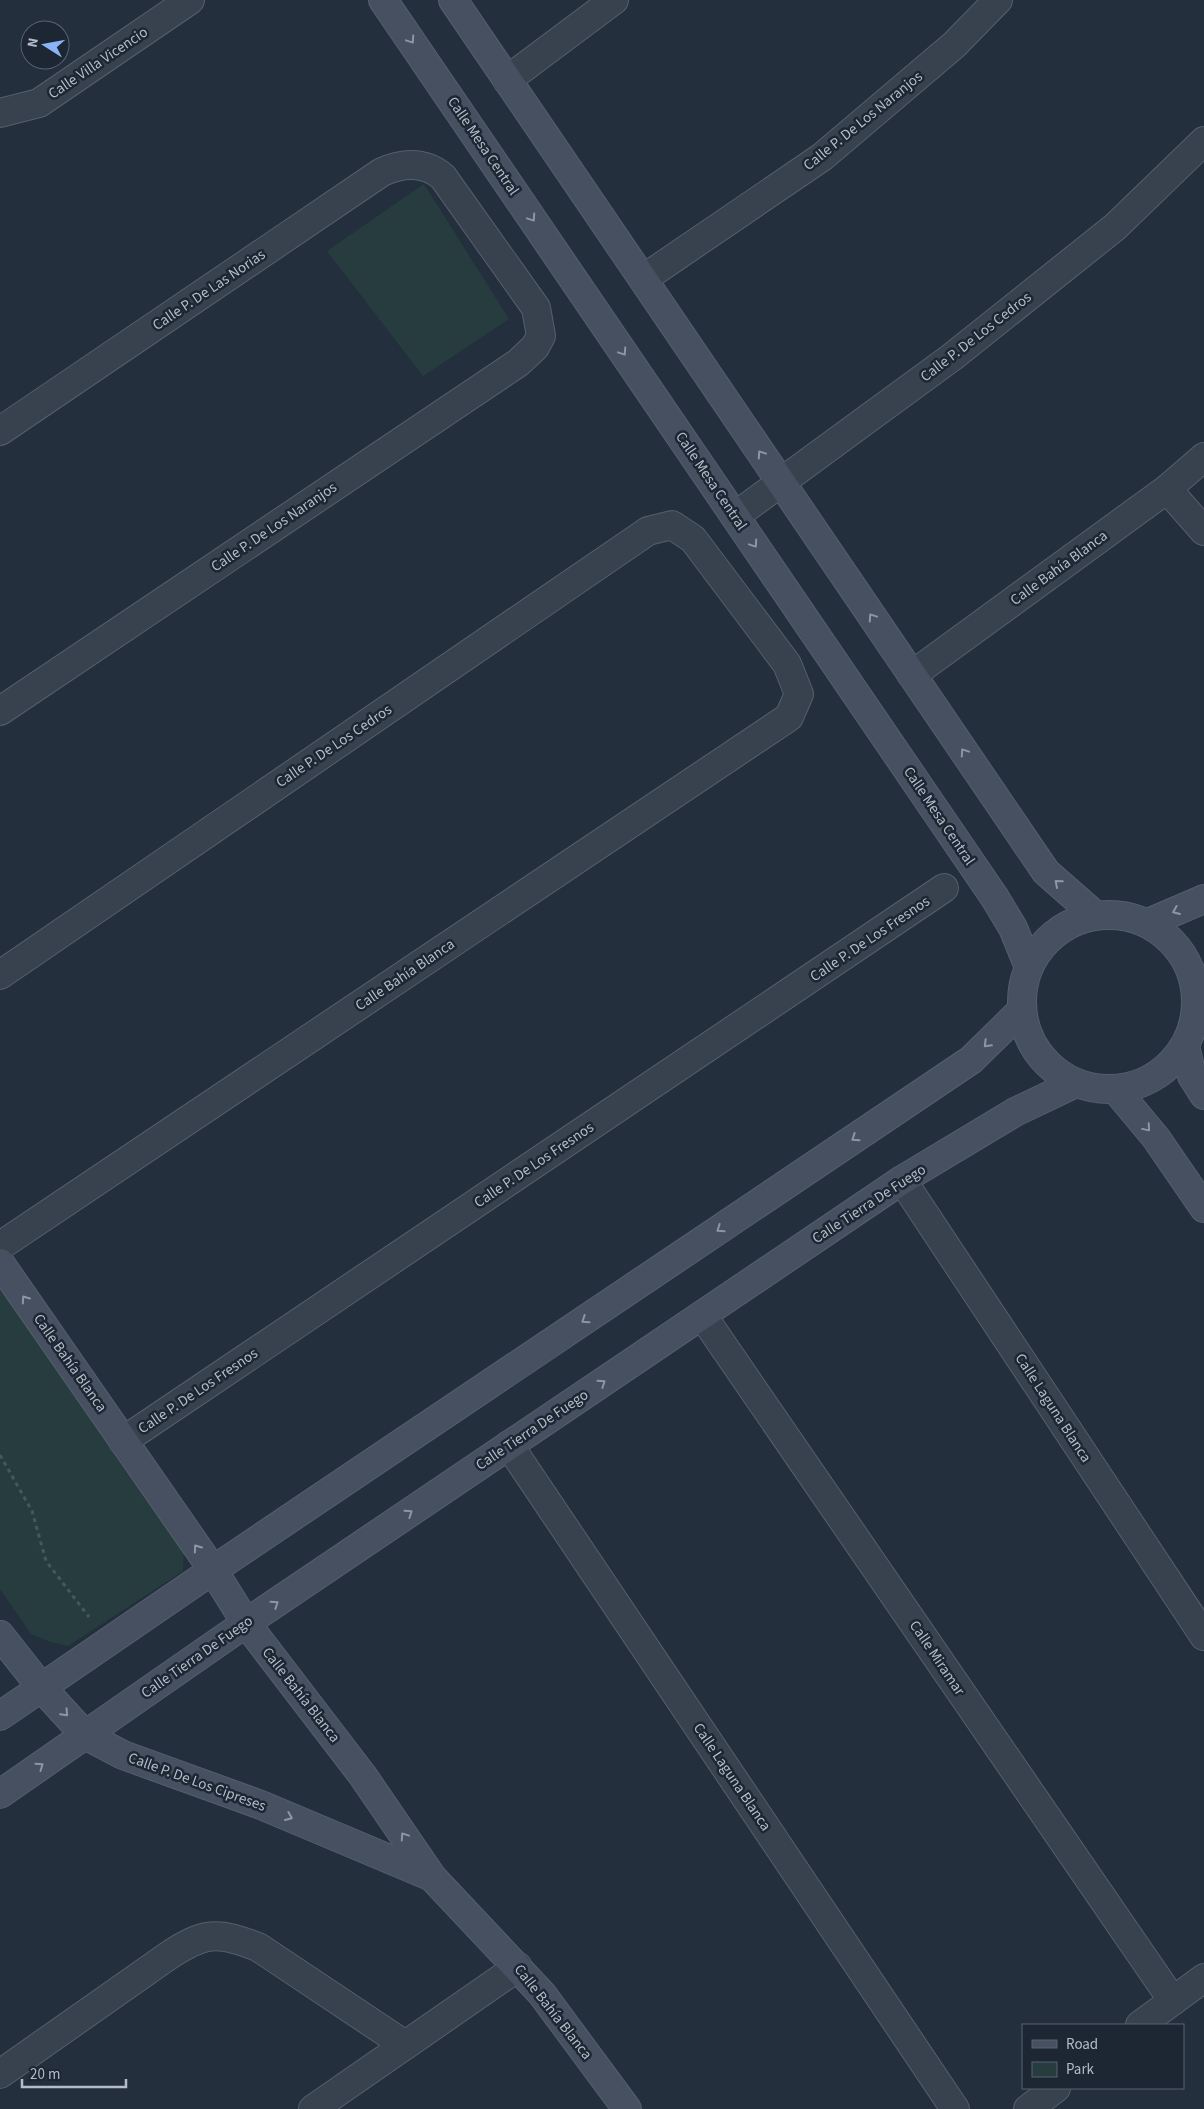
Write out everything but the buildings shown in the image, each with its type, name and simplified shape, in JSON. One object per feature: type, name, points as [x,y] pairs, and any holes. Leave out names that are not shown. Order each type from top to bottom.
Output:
[{"type":"street","name":"Calle Villa Vicencio","points":[[0,113],[39,103],[190,0]]},
{"type":"street","name":"Calle Mesa Central","points":[[383,0],[995,898],[1013,928],[1029,968]]},
{"type":"street","points":[[453,0],[1046,872],[1095,915]]},
{"type":"street","points":[[507,80],[614,0]]},
{"type":"street","name":"Calle P. De Los Naranjos","points":[[643,279],[822,157],[954,44],[998,0]]},
{"type":"street","points":[[0,131],[39,103]]},
{"type":"street","name":"Calle P. De Los Cedros","points":[[735,516],[952,357],[1115,227],[1204,141]]},
{"type":"street","name":"Calle P. De Las Norias","points":[[0,431],[382,172],[408,164],[423,166]]},
{"type":"street","name":"Calle P. De Los Naranjos","points":[[0,711],[518,362],[535,347],[541,336],[536,308],[443,177],[438,172],[423,166]]},
{"type":"street","name":"Calle Bahía Blanca","points":[[912,675],[1167,489],[1204,457]]},
{"type":"street","points":[[1167,489],[1204,531]]},
{"type":"street","name":"Calle P. De Los Cedros","points":[[0,975],[648,531],[672,525],[693,539],[787,664],[799,694]]},
{"type":"street","name":"Calle Bahía Blanca","points":[[0,1246],[789,717],[799,694]]},
{"type":"street","name":"Calle P. De Los Fresnos","points":[[124,1441],[944,888]]},
{"type":"street","points":[[1148,923],[1204,900]]},
{"type":"street","points":[[1095,915],[1122,915],[1148,923],[1170,938],[1200,981],[1193,1027],[1185,1046],[1167,1068],[1143,1083],[1116,1090],[1096,1089],[1076,1083],[1055,1071],[1038,1054],[1027,1033],[1022,1010],[1023,988],[1029,968],[1040,949],[1055,933],[1074,921],[1095,915]]},
{"type":"street","points":[[0,1716],[213,1570],[971,1060],[1022,1010]]},
{"type":"street","points":[[1185,1046],[1192,1076],[1204,1095]]},
{"type":"street","name":"Calle Tierra De Fuego","points":[[0,1794],[246,1624],[902,1180],[1015,1112],[1076,1083]]},
{"type":"street","points":[[1116,1090],[1156,1138],[1204,1208]]},
{"type":"street","name":"Calle Laguna Blanca","points":[[902,1180],[1204,1636]]},
{"type":"street","name":"Calle Bahía Blanca","points":[[0,1263],[213,1570],[246,1624],[364,1776],[432,1877],[542,1994],[627,2109]]},
{"type":"street","name":"Calle Miramar","points":[[702,1315],[1173,2001]]},
{"type":"street","name":"Calle Laguna Blanca","points":[[509,1445],[955,2109]]},
{"type":"street","name":"Calle P. De Los Cipreses","points":[[0,1635],[40,1687],[85,1734],[123,1755],[261,1805],[432,1877]]},
{"type":"street","points":[[0,2074],[188,1942],[208,1935],[234,1938],[258,1946],[405,2045]]},
{"type":"street","points":[[313,2109],[518,1967]]},
{"type":"street","points":[[1141,2024],[1204,1978]]},
{"type":"street","points":[[1028,2109],[1055,2089]]},
{"type":"path","points":[[0,1455],[32,1511],[46,1561],[108,1642]]},
{"type":"green space","points":[[424,184],[509,319],[423,376],[327,251]]},
{"type":"green space","points":[[0,1282],[184,1547],[183,1571],[68,1646],[31,1634],[0,1589]]}]
